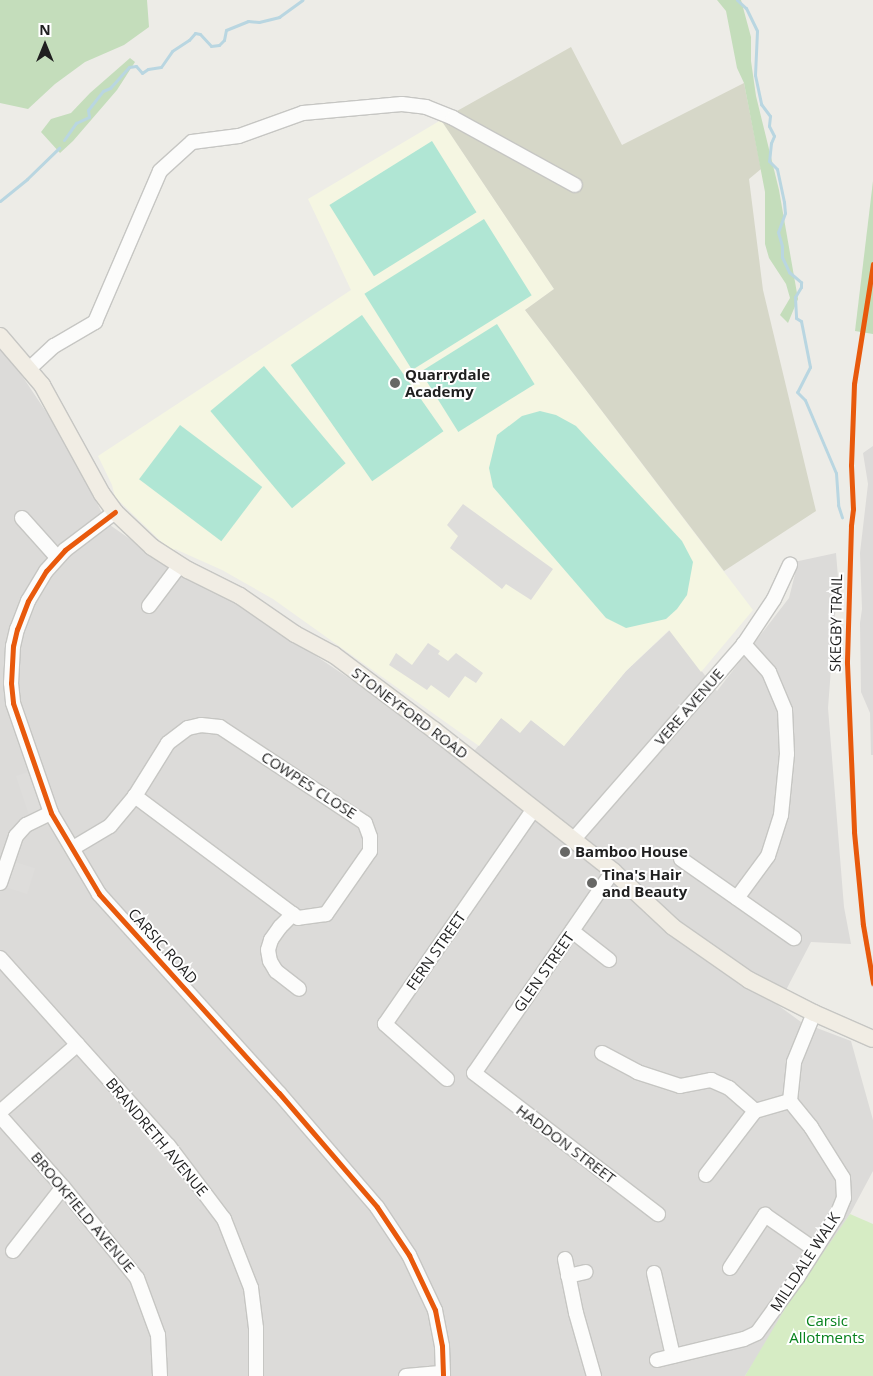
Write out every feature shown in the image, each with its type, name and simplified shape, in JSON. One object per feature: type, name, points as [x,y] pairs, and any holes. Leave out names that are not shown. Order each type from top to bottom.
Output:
[{"type":"main road","name":"STONEYFORD ROAD","points":[[0,336],[29,369],[59,412],[102,494],[115,512],[152,547],[180,565],[240,596],[295,634],[334,656],[573,840],[613,872],[681,932],[749,980],[814,1013],[873,1039]]},
{"type":"street","points":[[29,369],[54,346],[95,322],[160,171],[192,142],[239,136],[303,113],[402,104],[426,107],[453,118],[576,185]]},
{"type":"street","name":"CARSIC ROAD","points":[[115,512],[58,558],[36,584],[17,629],[11,664],[14,703],[19,723],[51,813],[99,894],[280,1093],[377,1207],[409,1256],[435,1310],[442,1346],[443,1375]]},
{"type":"street","points":[[22,518],[58,558]]},
{"type":"street","name":"VERE AVENUE","points":[[573,840],[744,644],[774,599],[790,564]]},
{"type":"street","points":[[149,606],[180,565]]},
{"type":"street","points":[[737,898],[768,856],[781,815],[787,754],[785,710],[769,672],[744,644]]},
{"type":"street","name":"COWPES CLOSE","points":[[73,848],[110,826],[135,796],[168,743],[188,728],[200,725],[220,727],[365,823],[370,838],[370,851],[326,914],[298,918],[293,914]]},
{"type":"street","points":[[135,796],[293,914],[280,927],[271,940],[268,950],[270,961],[276,971],[299,989]]},
{"type":"street","name":"FERN STREET","points":[[447,1079],[385,1024],[534,809]]},
{"type":"street","points":[[0,883],[3,862],[16,836],[26,825],[51,813]]},
{"type":"street","points":[[681,859],[794,938]]},
{"type":"street","name":"GLEN STREET","points":[[474,1073],[613,872]]},
{"type":"street","points":[[572,931],[609,960]]},
{"type":"street","name":"BRANDRETH AVENUE","points":[[0,958],[168,1145],[224,1219],[251,1288],[256,1328],[256,1376]]},
{"type":"street","points":[[706,1175],[755,1111],[790,1101],[794,1062],[814,1013]]},
{"type":"street","points":[[0,1114],[78,1044]]},
{"type":"street","points":[[602,1054],[637,1072],[680,1086],[711,1080],[729,1088],[755,1111]]},
{"type":"street","name":"HADDON STREET","points":[[474,1073],[658,1214]]},
{"type":"street","name":"MILLDALE WALK","points":[[657,1360],[744,1339],[757,1333],[797,1278],[836,1215],[844,1198],[843,1178],[812,1127],[790,1101]]},
{"type":"street","name":"BROOKFIELD AVENUE","points":[[0,1114],[63,1187],[137,1278],[158,1335],[160,1376]]},
{"type":"street","points":[[14,1251],[63,1187]]},
{"type":"street","points":[[730,1268],[765,1215],[814,1249]]},
{"type":"street","points":[[565,1259],[594,1376]]},
{"type":"street","points":[[568,1276],[586,1272]]},
{"type":"street","points":[[654,1273],[673,1356]]},
{"type":"street","points":[[406,1376],[443,1375]]},
{"type":"shaded area","points":[[571,47],[622,145],[744,83],[761,169],[749,179],[763,290],[816,511],[724,571],[525,310],[554,289],[441,120]]},
{"type":"shaded area","name":"Quarrydale Academy","points":[[441,120],[554,289],[525,310],[753,610],[701,672],[669,630],[626,671],[564,746],[531,720],[520,733],[501,718],[479,746],[273,599],[222,570],[175,549],[172,552],[115,497],[112,485],[98,456],[351,290],[308,199]]},
{"type":"shaded area","points":[[0,343],[67,443],[107,523],[186,578],[236,602],[368,691],[466,761],[501,718],[531,720],[564,746],[626,671],[670,630],[717,691],[789,598],[795,574],[794,562],[836,553],[838,577],[828,708],[844,907],[851,944],[811,942],[786,990],[775,1003],[801,1022],[851,1041],[873,1120],[873,1171],[850,1214],[745,1376],[0,1376]]},
{"type":"shaded area","points":[[873,446],[873,755],[871,755],[870,713],[861,692],[860,623],[862,609],[860,553],[868,484],[863,453]]},
{"type":"shaded area","points":[[463,504],[553,569],[531,600],[506,584],[502,589],[450,548],[458,536],[447,525]]},
{"type":"shaded area","points":[[428,643],[440,651],[438,654],[448,661],[456,653],[483,673],[476,683],[465,676],[449,698],[431,685],[427,690],[389,665],[396,653],[412,665]]},
{"type":"shaded area","points":[[31,771],[41,807],[37,812],[29,815],[16,776]]},
{"type":"shaded area","points":[[15,862],[35,868],[27,894],[7,888]]},
{"type":"green space","points":[[0,0],[147,0],[149,27],[124,45],[85,62],[55,84],[28,109],[0,103]]},
{"type":"green space","points":[[717,0],[741,0],[751,37],[751,61],[756,96],[779,190],[798,299],[788,323],[780,315],[790,298],[786,284],[769,258],[765,244],[765,192],[744,83],[737,68],[726,11]]},
{"type":"green space","points":[[130,58],[135,62],[117,90],[73,141],[60,153],[41,132],[51,119],[71,113],[90,93]]},
{"type":"green space","points":[[432,141],[477,212],[374,276],[329,205]]},
{"type":"green space","points":[[873,181],[873,334],[855,331]]},
{"type":"green space","points":[[484,219],[532,295],[412,370],[364,294]]},
{"type":"green space","points":[[362,315],[443,431],[372,481],[291,365]]},
{"type":"green space","points":[[497,324],[535,384],[458,432],[421,372]]},
{"type":"green space","points":[[264,366],[346,463],[292,508],[210,411]]},
{"type":"green space","points":[[540,411],[556,415],[576,426],[682,541],[693,562],[687,595],[677,609],[666,619],[626,628],[606,618],[493,487],[489,468],[497,435],[522,416]]},
{"type":"green space","points":[[180,425],[262,487],[221,541],[139,479]]},
{"type":"green space","name":"Carsic Allotments","points":[[850,1214],[873,1224],[873,1376],[745,1376],[789,1302]]},
{"type":"waterway","points":[[64,140],[76,123],[89,117],[88,110],[103,91],[110,88],[129,67],[136,66],[142,73],[148,69],[161,67],[172,51],[189,40],[195,33],[200,34],[211,46],[219,45],[224,40],[226,30],[248,21],[259,22],[279,17],[302,0]]},
{"type":"waterway","points":[[737,0],[746,8],[757,31],[755,75],[761,104],[770,116],[769,126],[774,136],[771,143],[769,161],[777,169],[784,202],[785,213],[778,232],[782,246],[782,257],[789,272],[801,282],[801,287],[795,297],[796,318],[801,321],[810,367],[797,392],[805,400],[836,473],[838,505],[842,517]]},
{"type":"waterway","points":[[0,201],[27,179],[59,148]]},
{"type":"cycle path","name":"SKEGBY TRAIL","points":[[873,264],[854,384],[851,465],[853,509],[847,663],[854,832],[863,925],[873,983]]},
{"type":"cycle path","points":[[115,512],[65,550],[46,571],[28,601],[17,629],[13,646],[11,683],[13,703],[51,813],[99,894],[279,1093],[377,1207],[409,1255],[435,1310],[442,1346],[443,1376]]},
{"type":"place","name":"Quarrydale Academy","points":[[395,383]]},
{"type":"place","name":"Bamboo House","points":[[565,852]]},
{"type":"place","name":"Tina's Hair and Beauty","points":[[592,883]]}]
